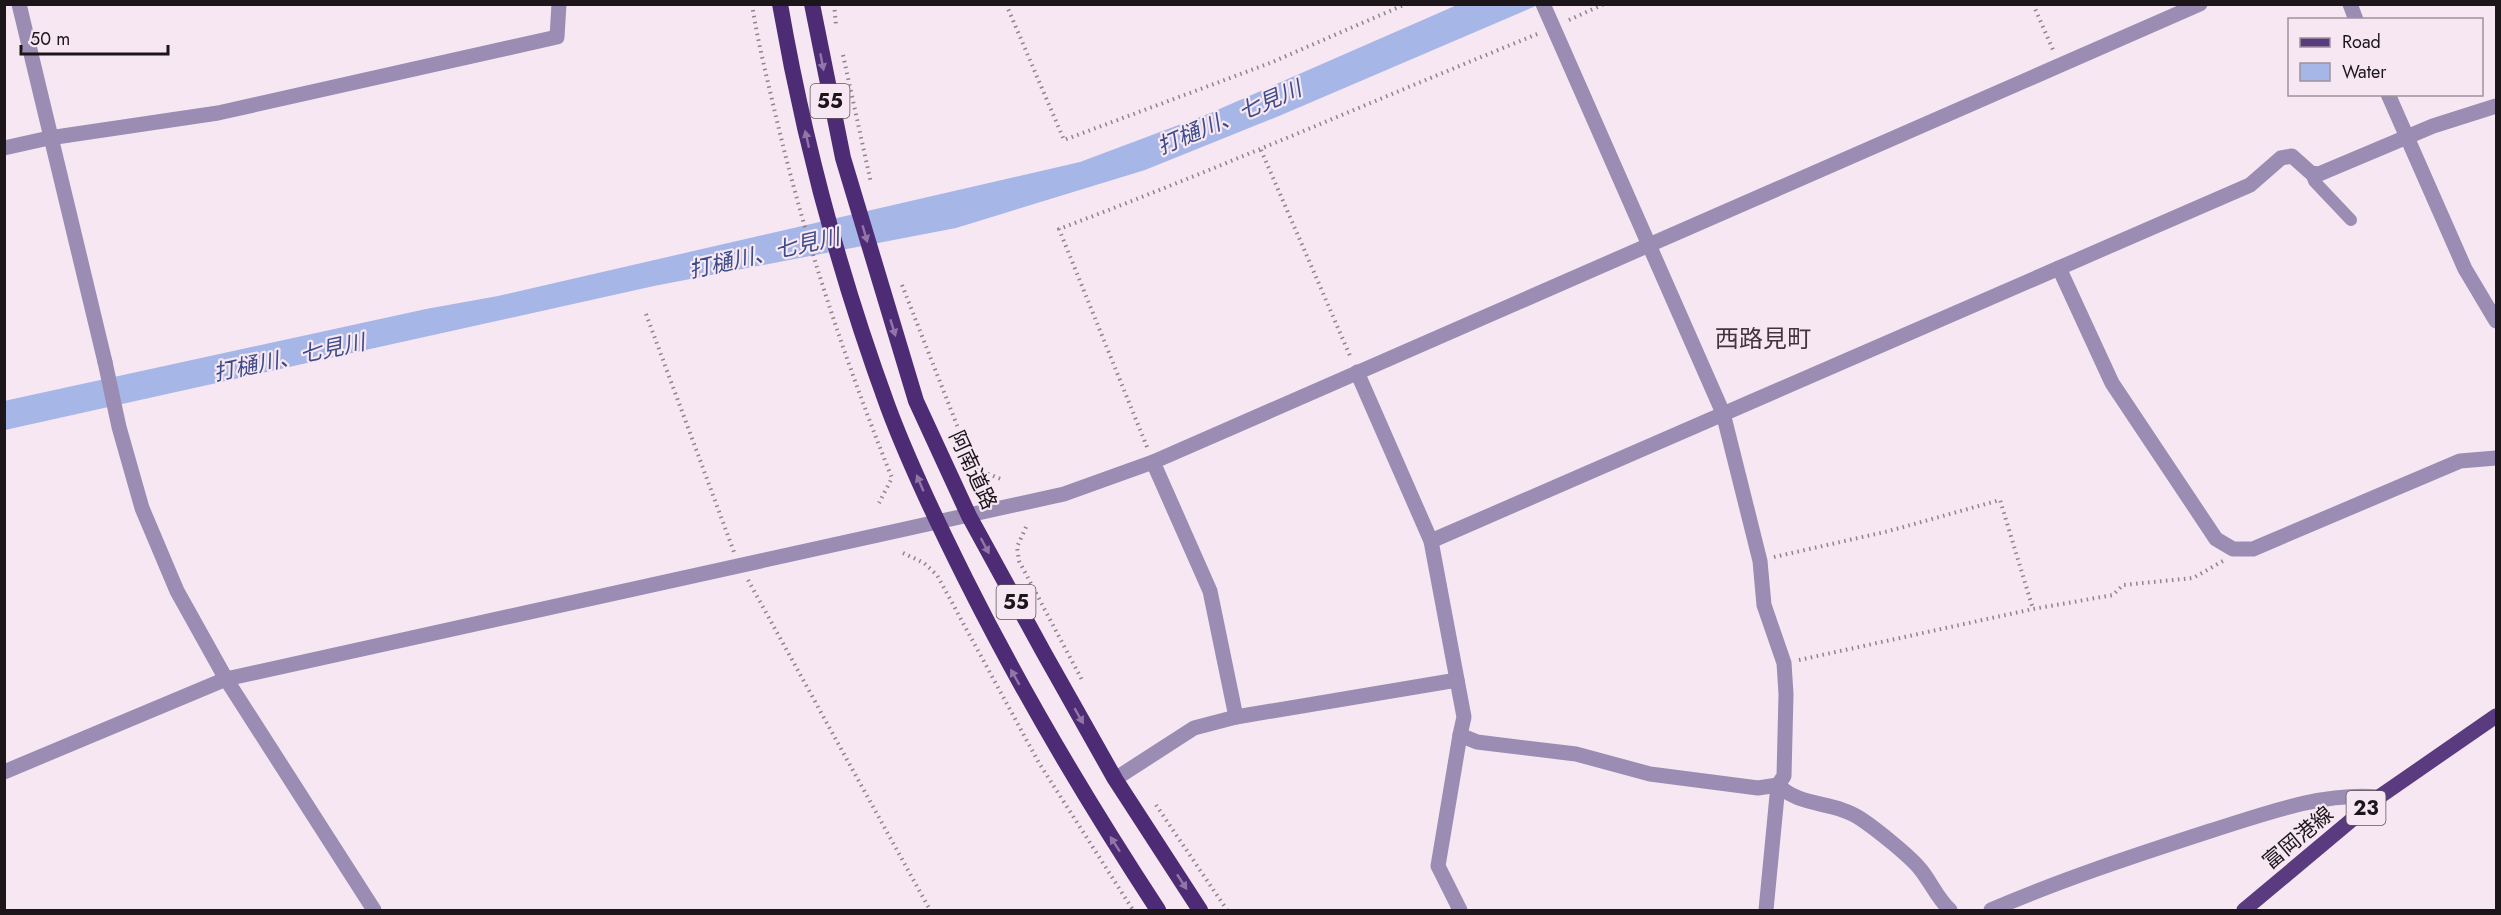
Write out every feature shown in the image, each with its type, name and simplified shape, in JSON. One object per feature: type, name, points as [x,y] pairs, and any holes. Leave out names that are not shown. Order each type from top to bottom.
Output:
[{"type":"highway","name":"55","points":[[780,4],[821,196],[845,278],[889,409],[936,520],[1012,671],[1094,812],[1158,910]]},
{"type":"highway","name":"阿南道路","points":[[812,4],[840,147],[916,401],[969,516],[1115,779],[1200,910]]},
{"type":"main road","name":"富岡港線","points":[[2246,910],[2379,797],[2496,716]]},
{"type":"street","points":[[19,4],[119,427],[150,529],[177,591],[226,679],[374,910]]},
{"type":"street","points":[[4,148],[49,138],[239,109],[557,37],[559,4]]},
{"type":"street","points":[[4,772],[226,679],[936,520],[969,516],[1064,494],[1153,462],[2200,4]]},
{"type":"street","points":[[1548,16],[1723,413],[1760,561],[1764,605],[1784,663],[1786,694],[1784,776],[1778,785],[1766,910]]},
{"type":"street","points":[[2389,96],[2465,268],[2496,321]]},
{"type":"street","points":[[1431,541],[2250,185],[2281,158],[2292,156],[2311,173],[2319,174],[2406,137],[2496,106]]},
{"type":"street","points":[[2059,268],[2112,383],[2216,539],[2233,549],[2253,549],[2460,461],[2496,458]]},
{"type":"street","points":[[1357,372],[1431,541],[1464,717],[1438,866],[1460,910]]},
{"type":"street","points":[[1153,462],[1210,591],[1236,717]]},
{"type":"street","points":[[1115,779],[1194,728],[1236,717],[1457,680]]},
{"type":"street","points":[[1460,735],[1477,742],[1576,754],[1650,774],[1758,788],[1778,785]]},
{"type":"street","points":[[1778,785],[1789,796],[1843,808],[1863,820],[1920,869],[1937,898],[1950,910]]},
{"type":"street","points":[[1991,910],[2110,863],[2296,804],[2354,795],[2379,797]]},
{"type":"lane","points":[[2311,173],[2314,182],[2351,220]]},
{"type":"path","points":[[752,4],[757,35],[796,201],[821,286],[861,400],[892,478],[879,503]]},
{"type":"path","points":[[834,4],[837,31]]},
{"type":"path","points":[[1006,4],[1064,140],[1270,63],[1406,4]]},
{"type":"path","points":[[1153,462],[1059,229],[1261,150],[1406,87],[1548,16],[1604,4]]},
{"type":"path","points":[[2033,4],[2060,66]]},
{"type":"path","points":[[842,54],[871,181]]},
{"type":"path","points":[[1261,150],[1357,372]]},
{"type":"path","points":[[899,277],[971,461],[984,472],[1003,480]]},
{"type":"path","points":[[646,314],[738,565],[930,910]]},
{"type":"path","points":[[1760,561],[1889,531],[2000,500],[2033,609]]},
{"type":"path","points":[[1026,528],[1017,547],[1019,561],[1083,681]]},
{"type":"path","points":[[1784,663],[2033,609],[2112,595],[2123,585],[2141,581],[2193,578],[2229,558],[2233,549]]},
{"type":"path","points":[[903,553],[924,562],[937,575],[1039,763],[1133,910]]},
{"type":"path","points":[[1150,797],[1227,910]]},
{"type":"water","name":"打樋川、七見川","points":[[1457,5],[1538,5],[1279,116],[1145,170],[956,228],[654,286],[5,430],[4,401],[426,309],[498,296],[1080,162],[1208,114]]},
{"type":"district","name":"西路見町","points":[[1763,339]]}]
